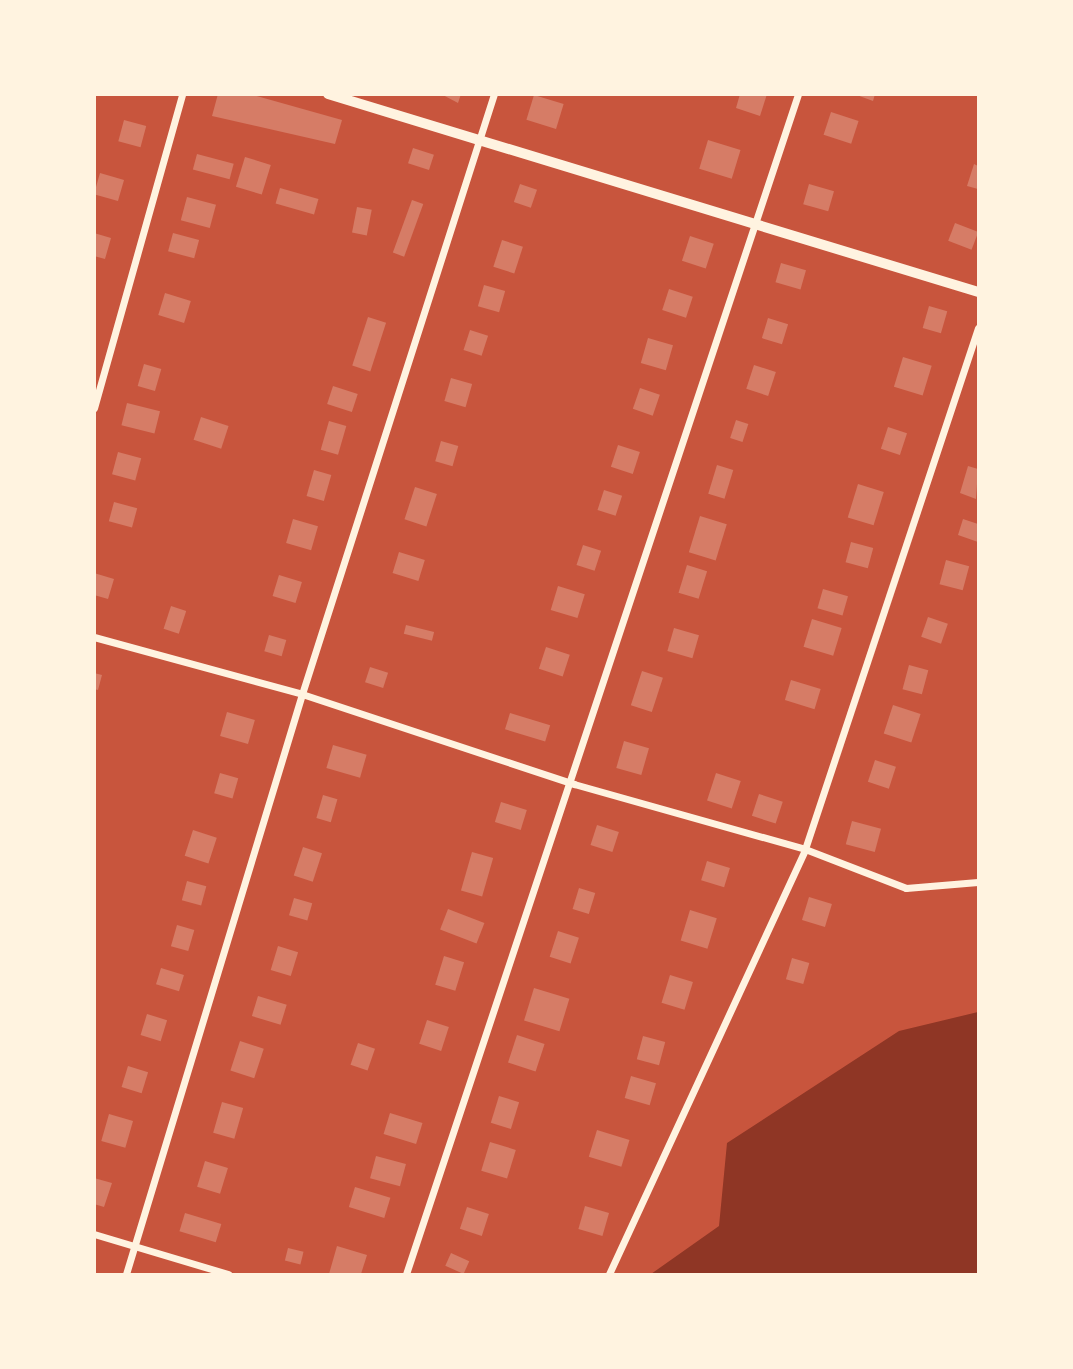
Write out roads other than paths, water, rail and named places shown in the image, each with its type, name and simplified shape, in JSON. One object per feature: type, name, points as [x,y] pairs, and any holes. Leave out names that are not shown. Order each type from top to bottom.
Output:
[{"type":"street","points":[[94,408],[182,94]]},
{"type":"street","points":[[328,94],[978,292]]},
{"type":"street","points":[[126,1275],[302,694],[494,94]]},
{"type":"street","points":[[406,1275],[573,784],[798,94]]},
{"type":"street","points":[[609,1275],[805,849],[978,328]]},
{"type":"street","points":[[94,637],[302,694],[573,784],[805,849],[906,888],[978,882]]},
{"type":"street","points":[[94,1234],[228,1275]]}]
